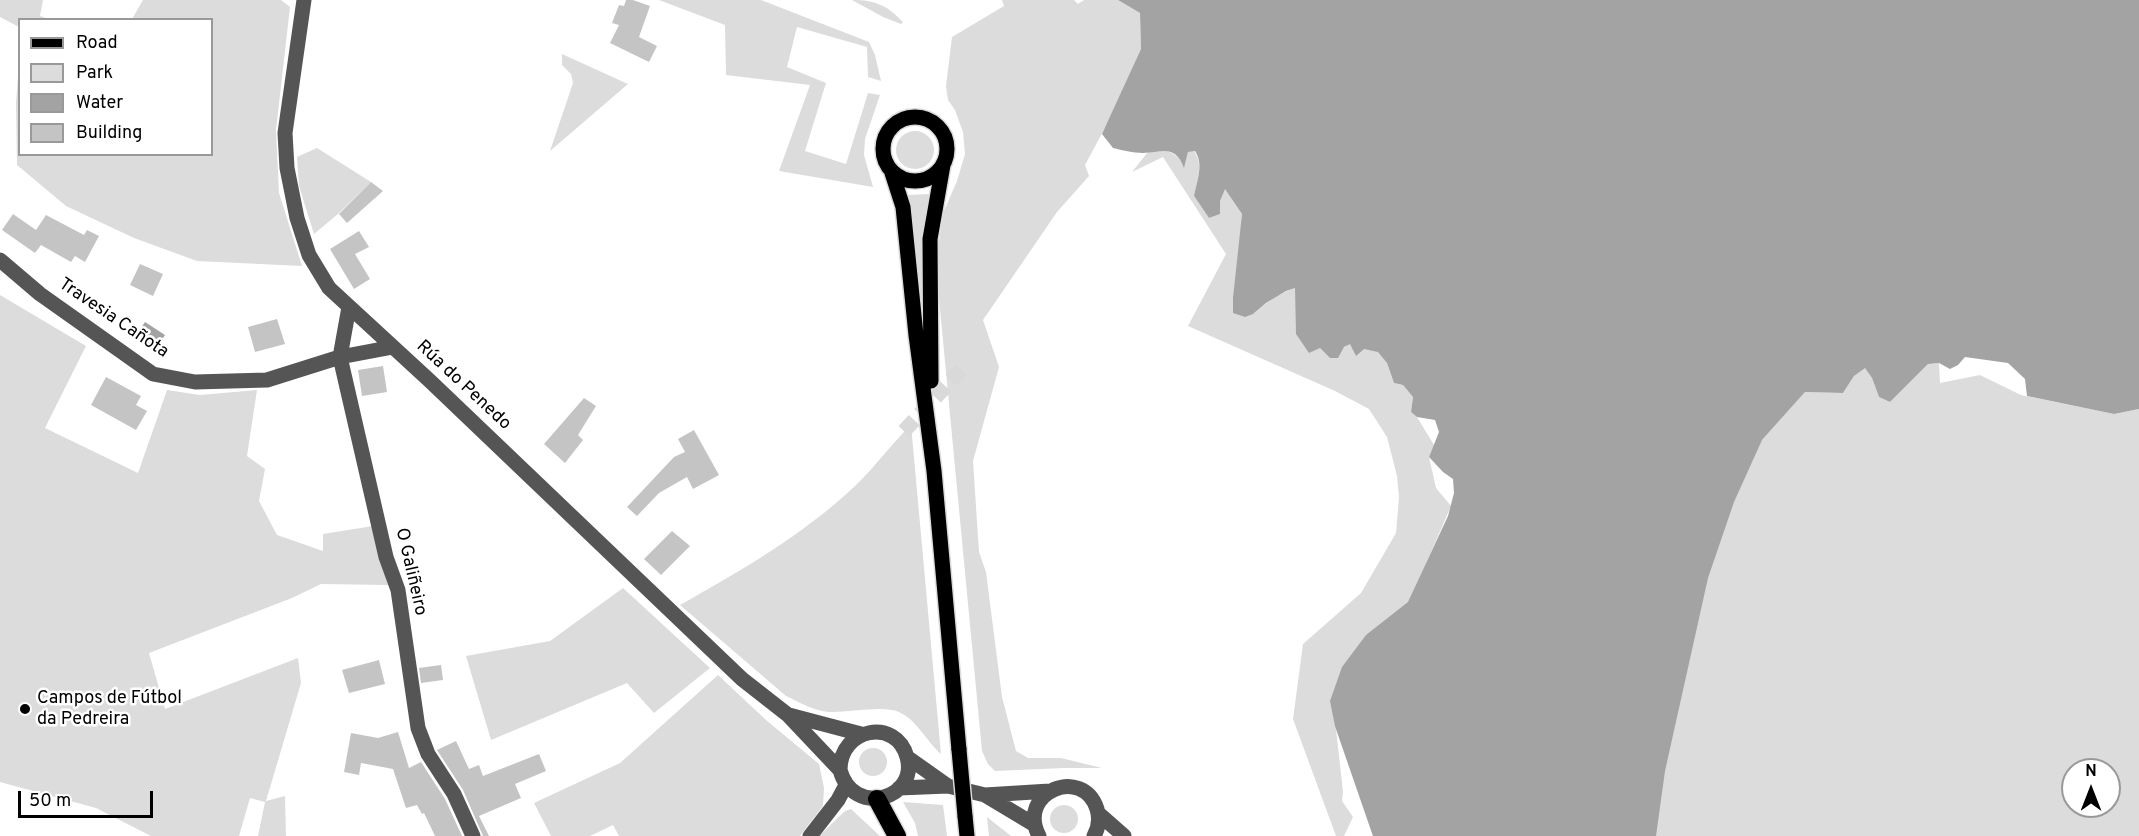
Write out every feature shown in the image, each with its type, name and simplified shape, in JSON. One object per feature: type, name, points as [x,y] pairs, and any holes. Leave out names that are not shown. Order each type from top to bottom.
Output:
[{"type":"highway","points":[[877,799],[897,836]]},
{"type":"main road","points":[[934,471],[929,335],[930,248],[943,165],[947,153],[943,134],[934,123],[927,119],[912,117],[898,122],[885,136],[883,156],[892,173],[903,207],[916,335],[934,471],[967,836]]},
{"type":"main road","points":[[892,173],[910,182],[920,182],[929,179],[943,165]]},
{"type":"street","name":"Rúa do Penedo","points":[[304,0],[285,133],[289,185],[309,255],[329,288],[741,679],[789,715],[840,770]]},
{"type":"street","name":"Travesia Cañota","points":[[0,260],[40,294],[153,374],[195,382],[267,380],[340,357],[393,347]]},
{"type":"street","name":"O Galiñeiro","points":[[349,307],[340,357],[386,557],[398,590],[418,728],[428,754],[454,794],[473,836]]},
{"type":"street","name":"Rúa do Penedo","points":[[789,715],[861,734]]},
{"type":"street","points":[[884,733],[894,738],[907,757],[908,768],[899,788],[892,794],[877,799],[863,797],[846,785],[840,770],[840,761],[847,745],[861,734],[884,733]]},
{"type":"street","points":[[907,757],[948,786]]},
{"type":"street","points":[[810,836],[838,800],[846,785]]},
{"type":"street","points":[[899,788],[948,786],[985,795],[1050,791],[1060,787],[1081,789],[1096,804],[1099,814],[1099,823],[1094,836]]},
{"type":"street","points":[[1037,830],[1037,806],[1050,791]]},
{"type":"street","points":[[985,795],[1037,830]]},
{"type":"street","points":[[1099,814],[1124,836]]},
{"type":"green space","points":[[0,0],[43,0],[40,16],[46,18],[18,18],[18,26],[0,17]]},
{"type":"green space","points":[[143,0],[281,0],[290,7],[276,130],[279,193],[302,266],[197,261],[134,238],[66,206],[17,165],[18,76],[18,156],[213,156],[213,18],[133,18]]},
{"type":"green space","points":[[659,0],[761,0],[869,42],[875,55],[881,81],[868,77],[867,47],[797,27],[787,67],[826,83],[805,151],[846,164],[868,93],[880,95],[865,139],[864,155],[873,187],[779,171],[810,85],[726,75],[725,25]]},
{"type":"green space","points":[[852,0],[880,5],[892,11],[903,22],[901,24],[883,17]]},
{"type":"green space","points":[[1002,0],[1074,0],[1078,4],[1084,0],[1118,0],[1140,13],[1141,49],[1113,113],[1085,165],[1089,176],[1057,212],[983,320],[999,367],[973,461],[979,552],[986,572],[1002,697],[1016,751],[1028,758],[1061,758],[1102,768],[995,771],[988,764],[982,751],[938,288],[939,241],[943,213],[957,181],[965,154],[963,132],[955,110],[948,100],[946,86],[952,37],[1004,6]]},
{"type":"green space","points":[[562,54],[628,84],[550,151],[573,83],[571,74],[562,65]]},
{"type":"green space","points":[[915,131],[929,136],[934,150],[929,164],[915,169],[901,164],[896,150],[901,136]]},
{"type":"green space","points":[[317,148],[371,182],[314,234],[299,186],[297,157]]},
{"type":"green space","points":[[1160,150],[1172,153],[1184,167],[1188,152],[1194,151],[1199,167],[1194,196],[1209,218],[1220,214],[1219,201],[1225,188],[1242,214],[1240,244],[1253,314],[1273,299],[1295,288],[1296,297],[1320,348],[1330,358],[1350,343],[1364,349],[1378,351],[1387,363],[1394,383],[1403,385],[1413,397],[1411,412],[1417,417],[1434,445],[1429,457],[1436,488],[1451,506],[1409,603],[1762,440],[1805,392],[1843,393],[1854,376],[1865,367],[1879,397],[1890,402],[1928,364],[1939,363],[1940,383],[1980,375],[2021,395],[2114,414],[2139,409],[2139,836],[1373,836],[1336,729],[1342,801],[1353,817],[1344,836],[1336,836],[1293,719],[1303,644],[1361,593],[1396,533],[1399,497],[1397,476],[1387,437],[1369,409],[1335,391],[1188,326],[1226,254],[1163,157],[1132,172],[1148,152]]},
{"type":"green space","points":[[930,194],[924,228],[922,309],[908,195]]},
{"type":"green space","points":[[0,295],[86,346],[45,428],[138,473],[167,390],[200,395],[257,390],[247,456],[265,469],[259,501],[277,535],[323,551],[323,534],[373,526],[388,585],[321,584],[292,598],[149,653],[165,709],[298,658],[301,683],[266,801],[285,796],[286,836],[258,836],[265,802],[250,798],[239,836],[151,836],[96,808],[0,782]]},
{"type":"green space","points":[[911,425],[941,754],[911,720],[899,712],[884,709],[823,711],[786,696],[680,605],[749,565],[793,536],[835,504],[855,486]]},
{"type":"green space","points":[[623,588],[710,668],[654,713],[627,683],[491,740],[466,656],[550,641]]},
{"type":"green space","points":[[718,675],[766,720],[819,764],[824,788],[823,806],[800,836],[619,836],[613,825],[590,836],[551,836],[534,803],[620,763]]},
{"type":"green space","points":[[873,748],[883,752],[887,762],[883,772],[873,776],[863,772],[859,762],[863,752]]},
{"type":"green space","points":[[903,802],[943,805],[947,836],[918,836],[915,823]]},
{"type":"green space","points":[[1064,805],[1074,809],[1078,819],[1074,829],[1064,833],[1054,829],[1050,819],[1054,809]]},
{"type":"green space","points":[[851,809],[880,836],[819,836],[845,811]]},
{"type":"green space","points":[[987,817],[1011,836],[989,836]]},
{"type":"water","points":[[1118,0],[2139,0],[2139,409],[2114,414],[2027,396],[2025,379],[2008,363],[1965,357],[1958,365],[1950,369],[1939,363],[1928,364],[1890,402],[1879,397],[1872,378],[1865,368],[1854,376],[1843,393],[1805,392],[1762,440],[1734,502],[1708,578],[1665,771],[1656,836],[1373,836],[1335,726],[1330,701],[1342,667],[1366,635],[1408,602],[1448,516],[1454,493],[1453,479],[1429,457],[1439,432],[1435,420],[1417,417],[1411,412],[1413,397],[1403,385],[1394,383],[1387,363],[1378,352],[1364,349],[1356,356],[1350,344],[1344,347],[1338,358],[1330,358],[1320,348],[1309,353],[1296,334],[1295,288],[1266,303],[1253,314],[1245,317],[1233,313],[1242,214],[1225,189],[1220,201],[1220,214],[1209,218],[1194,196],[1199,167],[1195,151],[1188,152],[1184,168],[1172,152],[1139,153],[1113,148],[1102,134],[1141,49],[1140,13]]},
{"type":"water","points":[[145,322],[165,335],[158,346],[138,333]]},
{"type":"building","points":[[626,0],[650,6],[639,37],[657,46],[649,62],[610,43],[619,25],[612,23],[619,5],[624,6]]},
{"type":"building","points":[[371,182],[383,191],[347,223],[339,214]]},
{"type":"building","points":[[13,214],[36,230],[46,215],[84,235],[87,230],[99,236],[85,262],[75,256],[71,262],[41,245],[35,253],[2,230]]},
{"type":"building","points":[[359,231],[369,247],[355,254],[370,279],[354,289],[330,249]]},
{"type":"building","points":[[140,264],[163,274],[153,296],[130,285]]},
{"type":"building","points":[[277,319],[285,344],[255,352],[248,327]]},
{"type":"building","points":[[383,366],[387,392],[362,396],[358,370]]},
{"type":"building","points":[[106,377],[141,396],[136,405],[147,411],[136,430],[91,405]]},
{"type":"building","points":[[584,398],[596,406],[578,435],[583,440],[565,463],[544,444]]},
{"type":"building","points":[[694,430],[719,475],[693,489],[687,477],[659,493],[637,516],[627,507],[674,457],[685,452],[678,439]]},
{"type":"building","points":[[672,531],[690,546],[661,575],[644,559]]},
{"type":"building","points":[[379,660],[385,684],[349,693],[342,670]]},
{"type":"building","points":[[441,665],[443,680],[421,683],[419,668]]},
{"type":"building","points":[[398,732],[409,768],[421,762],[445,799],[462,836],[435,836],[424,813],[422,814],[417,805],[406,808],[393,769],[361,763],[359,775],[344,772],[351,733],[378,738]]},
{"type":"building","points":[[456,741],[469,769],[479,765],[483,776],[539,754],[546,771],[515,784],[521,798],[479,816],[489,836],[483,836],[463,790],[437,750]]},
{"type":"tunnel","points":[[904,431],[962,369]]},
{"type":"place","name":"Campos de Fútbol da Pedreira","points":[[25,709]]}]
